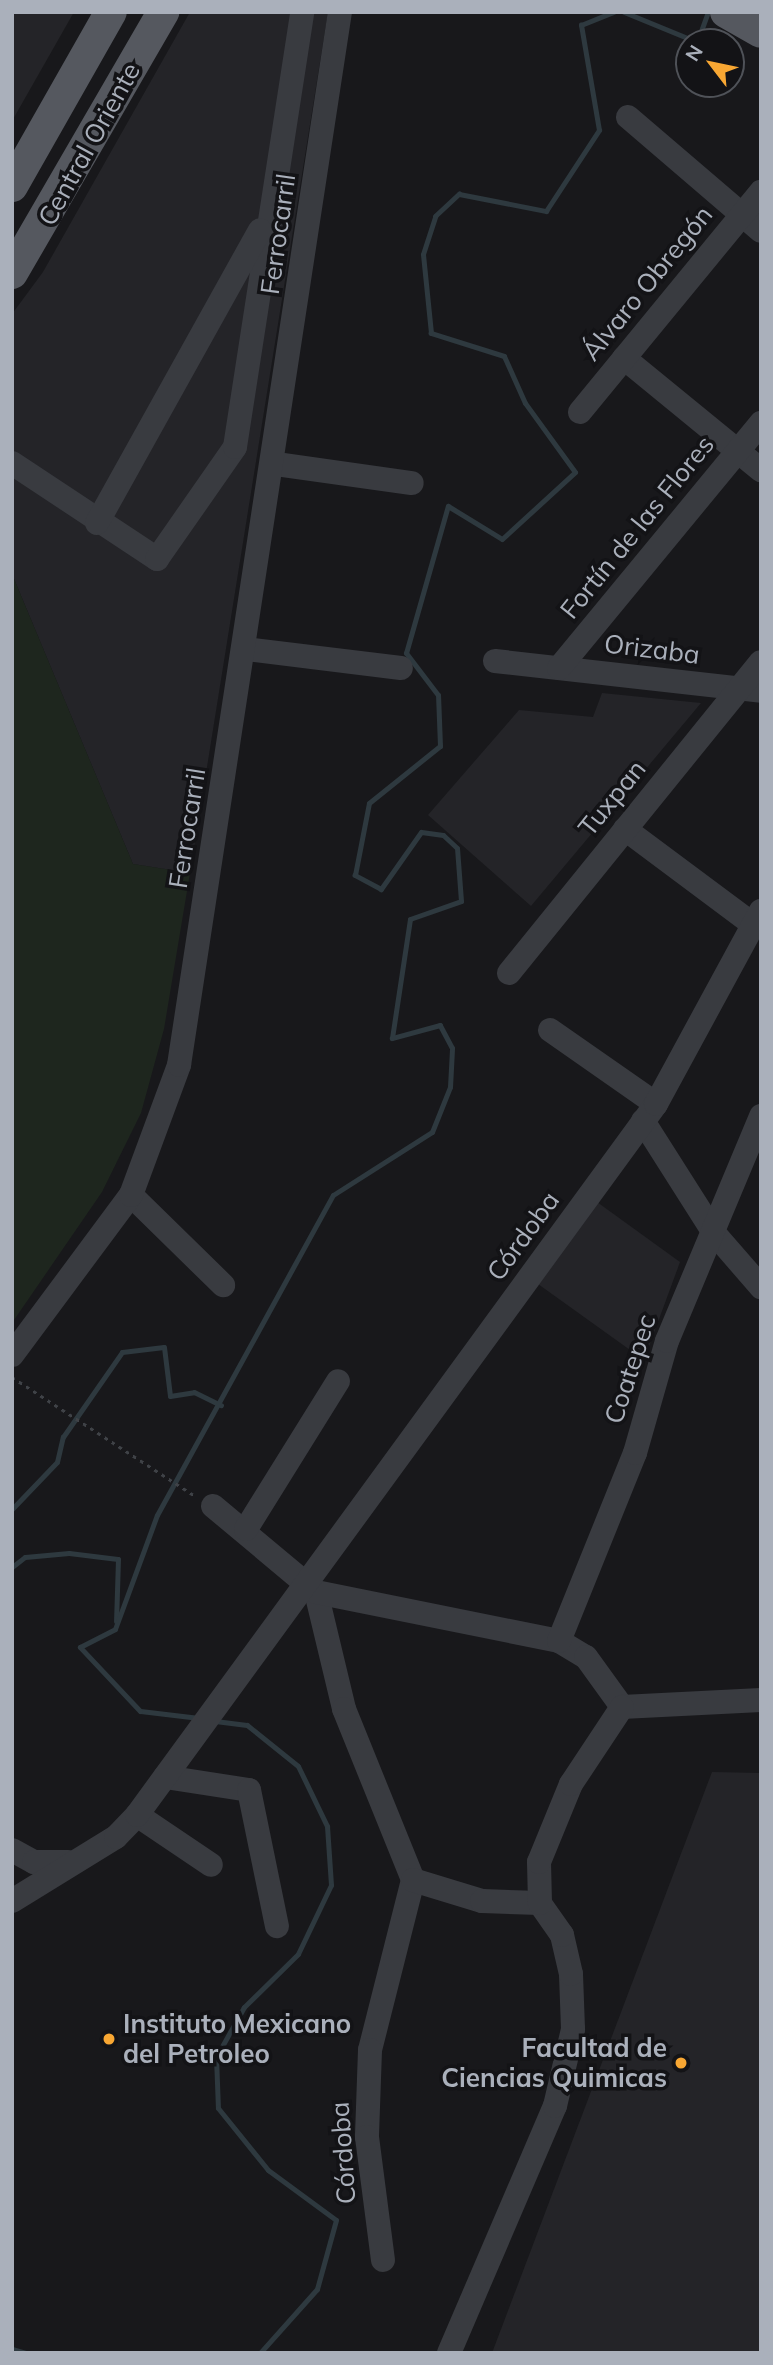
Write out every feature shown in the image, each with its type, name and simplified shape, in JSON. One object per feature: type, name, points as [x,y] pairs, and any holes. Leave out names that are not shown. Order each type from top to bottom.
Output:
[{"type":"main road","name":"Central Oriente","points":[[12,186],[111,12]]},
{"type":"main road","name":"Central Oriente","points":[[12,273],[163,12]]},
{"type":"main road","points":[[726,12],[761,32]]},
{"type":"street","points":[[12,463],[97,523],[157,559],[235,447],[302,12]]},
{"type":"street","points":[[312,12],[339,14]]},
{"type":"street","name":"Ferrocarril","points":[[12,1355],[131,1195],[178,1065],[275,464],[339,14]]},
{"type":"street","points":[[628,117],[761,231]]},
{"type":"street","name":"Álvaro Obregón","points":[[580,412],[761,191]]},
{"type":"street","points":[[97,523],[269,214]]},
{"type":"street","points":[[624,358],[761,470]]},
{"type":"street","name":"Fortín de las Flores","points":[[559,668],[761,423]]},
{"type":"street","points":[[275,464],[412,483]]},
{"type":"street","points":[[246,649],[401,668]]},
{"type":"street","name":"Orizaba","points":[[495,661],[750,690]]},
{"type":"street","name":"Tuxpan","points":[[509,972],[625,829],[750,690],[761,662]]},
{"type":"street","points":[[625,829],[756,917]]},
{"type":"street","name":"Córdoba","points":[[165,1777],[242,1672],[312,1587],[649,1113],[756,917]]},
{"type":"street","points":[[550,1030],[649,1113],[714,1233],[761,1287]]},
{"type":"street","name":"Coatepec","points":[[559,1641],[635,1452],[667,1341],[761,1116]]},
{"type":"street","points":[[131,1195],[223,1285]]},
{"type":"street","points":[[246,1529],[338,1381]]},
{"type":"street","points":[[213,1507],[246,1529],[312,1587],[559,1641],[586,1657],[622,1707]]},
{"type":"street","points":[[312,1587],[344,1709],[413,1880],[482,1901],[540,1903]]},
{"type":"street","points":[[622,1707],[761,1700]]},
{"type":"street","points":[[449,2353],[563,2083],[573,2029],[571,1974],[562,1935],[540,1903],[539,1862],[571,1784],[622,1707]]},
{"type":"street","points":[[12,1880],[68,1862],[116,1838],[165,1777],[249,1790],[277,1926]]},
{"type":"street","points":[[137,1815],[211,1865]]},
{"type":"street","points":[[12,1850],[34,1862],[68,1862]]},
{"type":"street","points":[[12,1902],[68,1862]]},
{"type":"street","name":"Córdoba","points":[[383,2260],[368,2137],[370,2050],[413,1880]]},
{"type":"path","points":[[12,1377],[153,1471],[213,1507]]},
{"type":"shaded area","points":[[12,12],[74,12],[12,121]]},
{"type":"shaded area","points":[[190,12],[328,12],[190,873],[133,864],[12,574],[12,314],[43,272]]},
{"type":"shaded area","points":[[12,574],[133,864],[190,873],[164,1029],[141,1113],[102,1192],[12,1323]]},
{"type":"shaded area","points":[[602,693],[701,703],[531,906],[428,815],[519,710],[593,717]]},
{"type":"shaded area","points":[[597,1202],[680,1262],[644,1360],[538,1284]]},
{"type":"shaded area","name":"Facultad de Ciencias Quimicas","points":[[712,1772],[761,1773],[761,2353],[492,2353]]},
{"type":"waterway","points":[[199,1718],[140,1711],[80,1647],[115,1629],[157,1515],[333,1195],[432,1132],[450,1087],[452,1048],[440,1025],[392,1038],[410,919],[461,901],[457,848],[443,835],[421,832],[381,889],[355,875],[369,803],[440,746],[438,695],[406,653],[448,506],[502,539],[575,472],[525,403],[504,356],[431,333],[423,254],[435,216],[459,194],[546,211],[599,130],[581,25],[613,12]]},
{"type":"waterway","points":[[624,12],[675,33]]},
{"type":"waterway","points":[[702,28],[708,12]]},
{"type":"waterway","points":[[12,1509],[57,1462],[63,1437],[122,1352],[164,1347],[170,1396],[194,1392],[221,1405]]},
{"type":"waterway","points":[[12,1567],[25,1557],[69,1553],[118,1559],[116,1621]]},
{"type":"waterway","points":[[215,1721],[247,1725],[298,1766],[327,1826],[331,1885],[298,1954],[244,2007],[216,2057],[218,2108],[268,2170],[336,2220],[317,2289],[260,2353]]},
{"type":"waterway","points":[[12,2349],[26,2353]]},
{"type":"place","name":"Instituto Mexicano del Petroleo","points":[[109,2039]]},
{"type":"place","name":"Facultad de Ciencias Quimicas","points":[[681,2063]]}]
